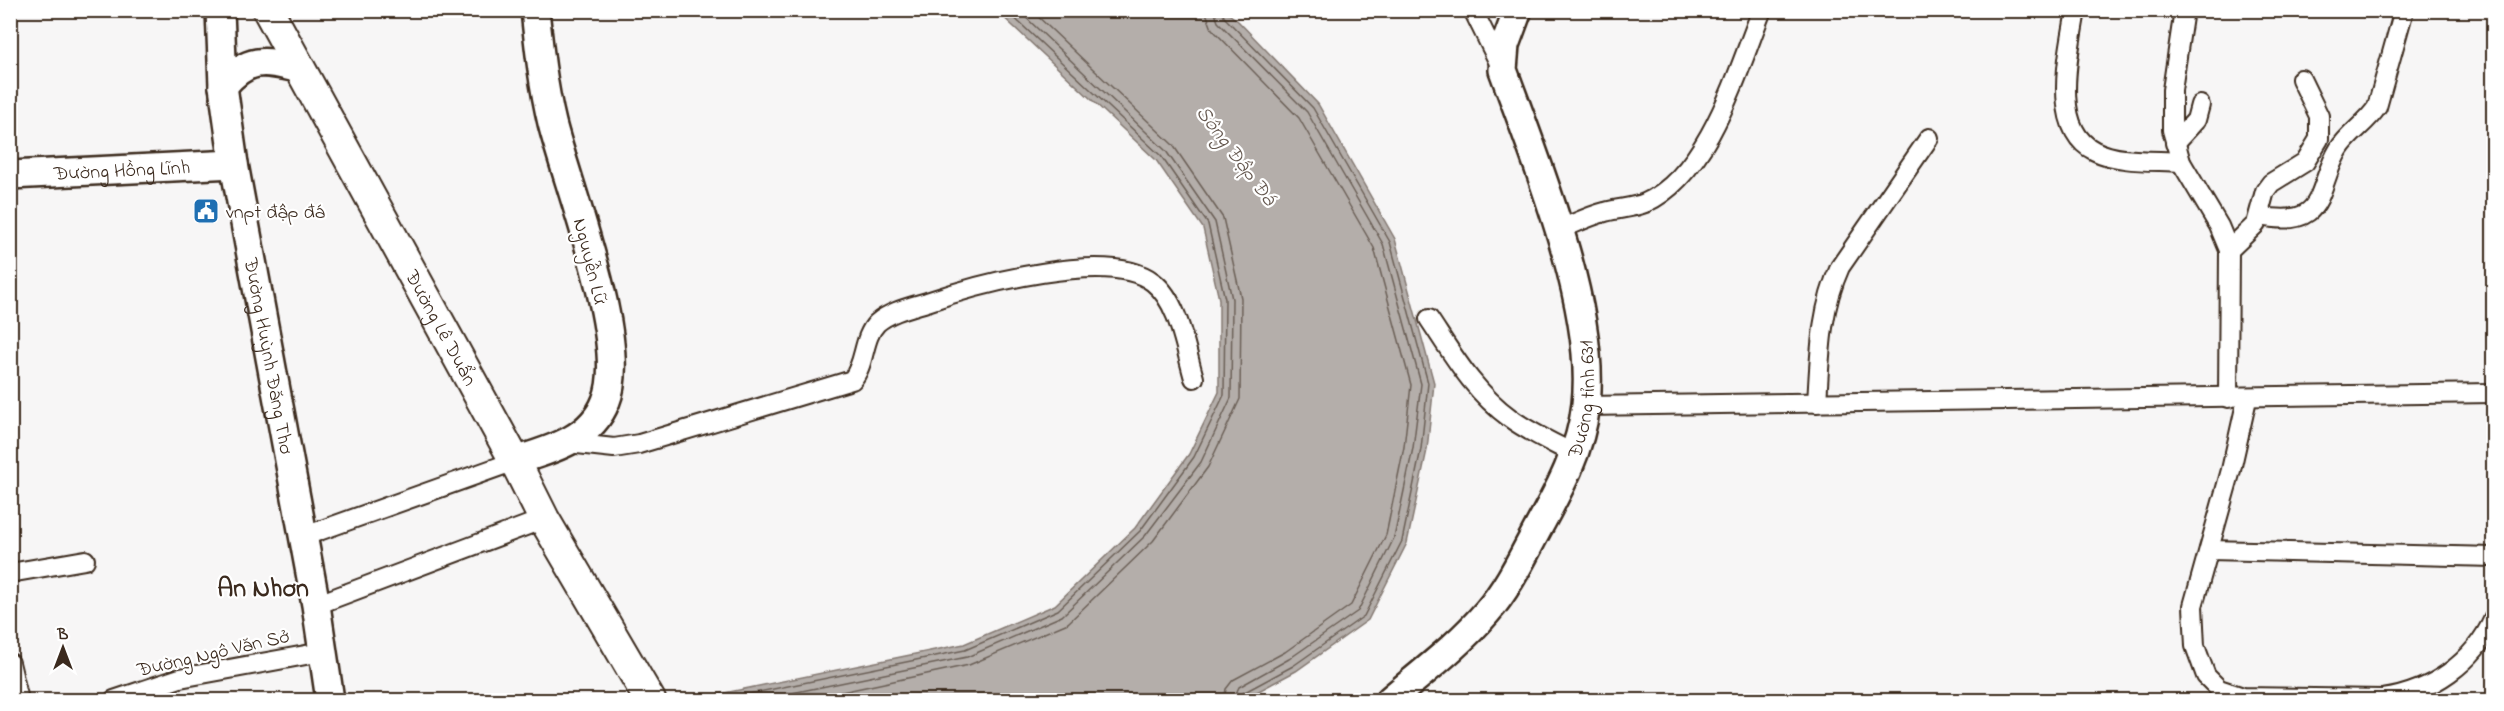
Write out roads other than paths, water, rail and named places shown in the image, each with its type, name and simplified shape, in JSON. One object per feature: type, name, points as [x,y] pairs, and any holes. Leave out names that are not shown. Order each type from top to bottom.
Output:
[{"type":"main road","name":"Đường Lê Duẩn","points":[[268,10],[515,461],[544,519],[650,700]]},
{"type":"street","name":"Đường Huỳnh Đăng Thơ","points":[[220,10],[224,86],[234,164],[316,605],[330,700]]},
{"type":"street","name":"Nguyễn Lữ","points":[[515,461],[568,444],[597,417],[606,403],[612,384],[607,327],[586,233],[552,123],[542,75],[535,10]]},
{"type":"street","points":[[1473,10],[1503,70]]},
{"type":"street","name":"Đường tỉnh 631","points":[[1390,700],[1469,632],[1489,610],[1511,577],[1568,473],[1586,406],[1588,373],[1586,344],[1558,230],[1503,70],[1505,45],[1518,10]]},
{"type":"street","points":[[1558,230],[1594,215],[1645,203],[1679,176],[1702,149],[1719,120],[1762,10]]},
{"type":"street","points":[[2076,10],[2067,82],[2067,102],[2073,129],[2095,151],[2125,158],[2181,162]]},
{"type":"street","points":[[2184,10],[2172,90],[2172,129],[2181,162],[2219,226],[2229,250],[2238,398],[2209,550],[2193,606],[2192,626],[2195,646],[2215,695],[2383,699],[2402,697],[2448,676],[2476,647],[2493,618]]},
{"type":"street","points":[[2260,216],[2292,218],[2309,211],[2321,197],[2340,147],[2370,118],[2377,107],[2404,10]]},
{"type":"street","points":[[224,86],[234,73],[255,62],[270,62],[301,69]]},
{"type":"street","points":[[2229,250],[2252,230],[2260,216],[2265,191],[2271,183],[2305,162],[2319,139],[2319,116],[2301,78]]},
{"type":"street","points":[[2175,143],[2196,120],[2200,105]]},
{"type":"street","points":[[1817,403],[1823,315],[1830,288],[1840,267],[1929,138]]},
{"type":"street","name":"Đường Hồng Lĩnh","points":[[10,175],[234,164]]},
{"type":"street","points":[[568,444],[614,448],[639,444],[852,380],[863,362],[869,336],[882,320],[966,288],[1029,274],[1103,269],[1131,271],[1144,276],[1162,292],[1173,311],[1194,378]]},
{"type":"street","points":[[1429,319],[1466,376],[1487,399],[1511,419],[1574,454]]},
{"type":"street","points":[[1586,406],[2493,393]]},
{"type":"street","points":[[302,537],[515,461]]},
{"type":"street","points":[[316,605],[544,519]]},
{"type":"street","points":[[2209,550],[2493,557]]},
{"type":"street","points":[[10,573],[85,560]]},
{"type":"street","name":"Đường Ngô Văn Sở","points":[[114,700],[180,678],[322,652]]},
{"type":"street","points":[[10,663],[19,700]]},
{"type":"water","name":"Sông Đập Đá","points":[[997,11],[1225,11],[1238,21],[1318,104],[1395,239],[1434,383],[1427,450],[1407,543],[1368,620],[1296,671],[1242,700],[690,700],[964,644],[1055,605],[1135,528],[1189,454],[1219,392],[1219,299],[1203,228],[1156,160]]},
{"type":"place","name":"vnpt đập đá","points":[[206,211]]},
{"type":"district","name":"An Nhơn","points":[[263,587]]}]
